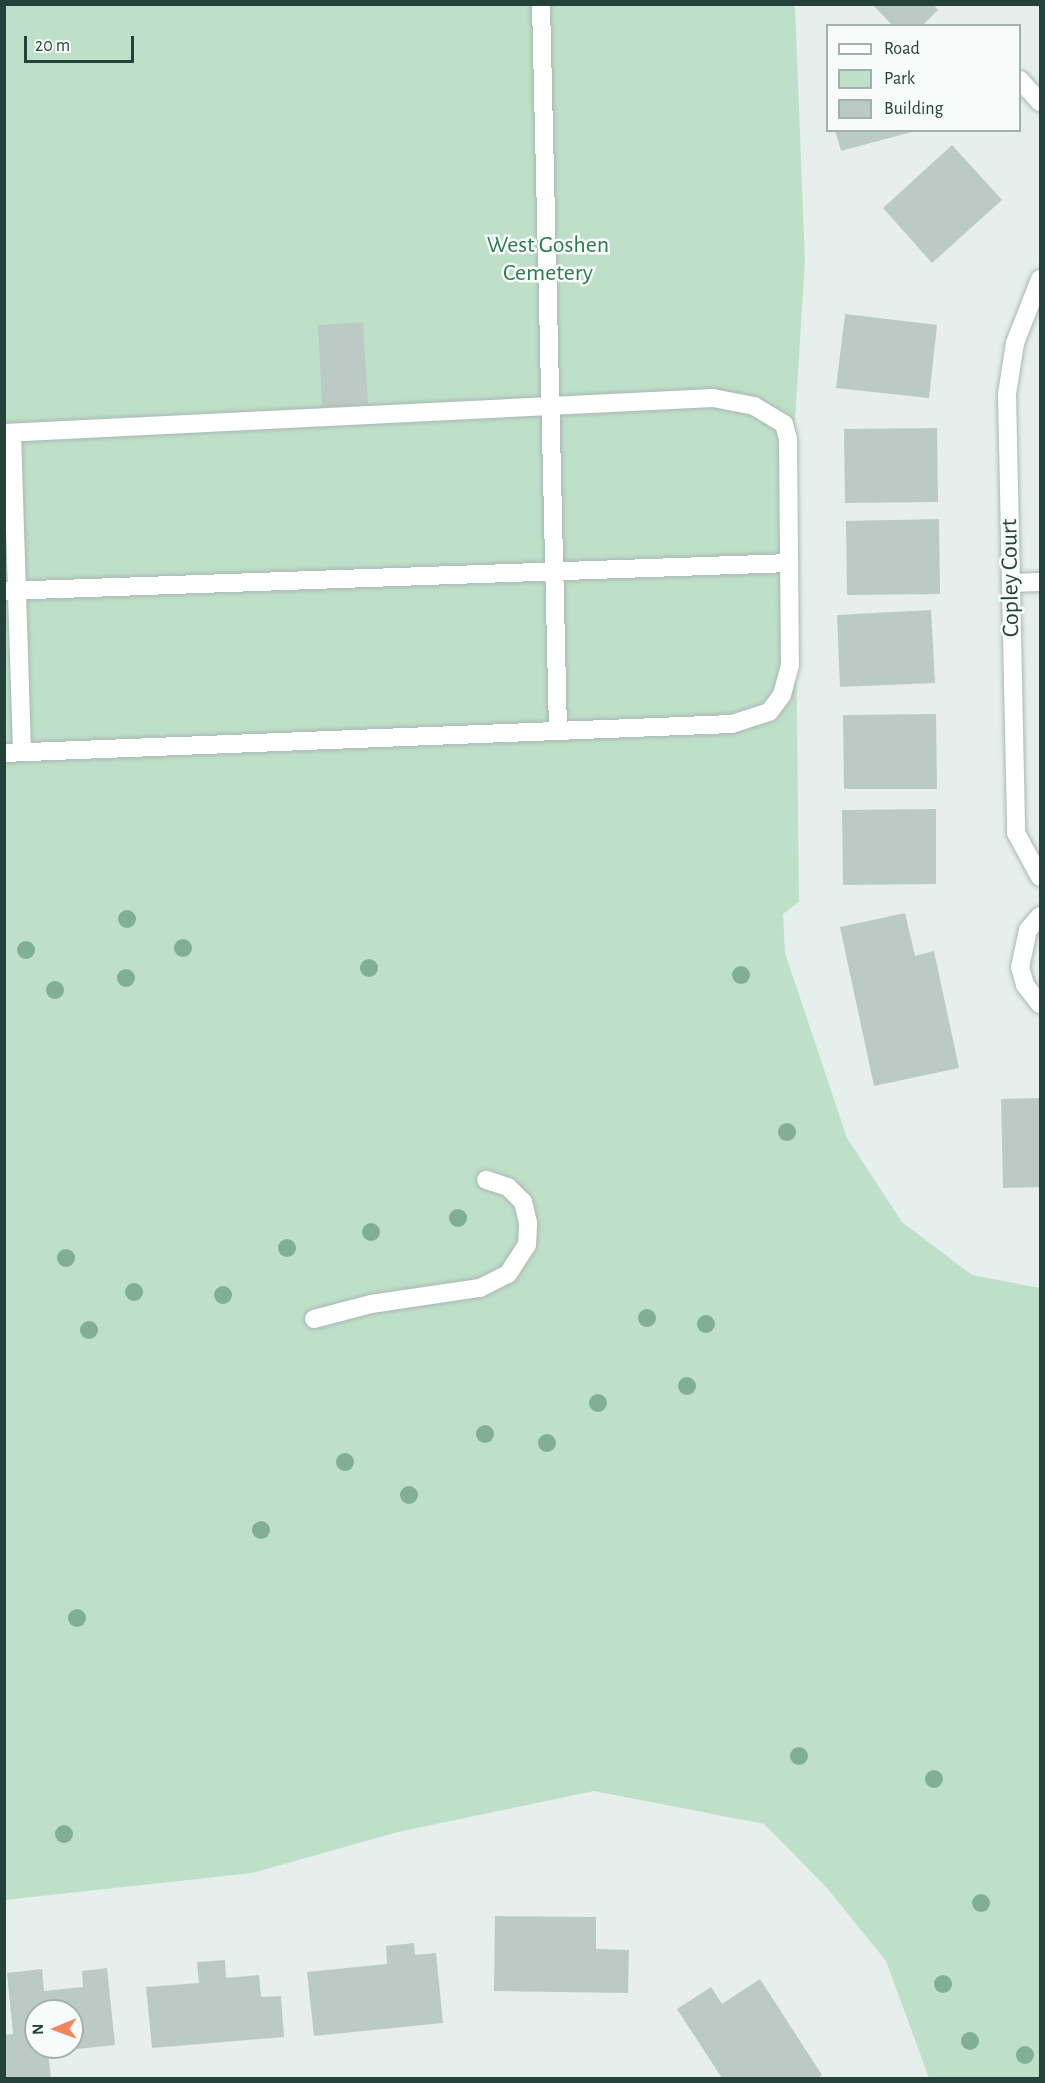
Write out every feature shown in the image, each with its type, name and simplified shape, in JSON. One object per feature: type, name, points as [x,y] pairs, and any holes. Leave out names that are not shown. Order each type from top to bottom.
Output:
[{"type":"street","points":[[541,4],[557,571],[558,731]]},
{"type":"street","points":[[1021,81],[1041,102]]},
{"type":"street","name":"Copley Court","points":[[1041,279],[1018,332],[1007,394],[1016,833],[1041,877]]},
{"type":"street","points":[[713,399],[754,406],[775,417],[788,438],[790,665],[782,695],[769,712],[732,724],[13,752],[8,433],[552,407],[713,399]]},
{"type":"street","points":[[11,591],[789,563]]},
{"type":"street","points":[[1011,583],[1041,582]]},
{"type":"street","points":[[1041,916],[1028,930],[1020,967],[1025,985],[1041,1004]]},
{"type":"street","points":[[314,1319],[371,1304],[480,1288],[508,1274],[527,1245],[528,1223],[523,1202],[508,1187],[486,1180]]},
{"type":"green space","name":"West Goshen Cemetery","points":[[4,5],[795,5],[805,262],[794,436],[799,902],[783,914],[785,953],[847,1138],[902,1222],[972,1275],[1040,1288],[1040,2078],[929,2078],[886,1961],[827,1888],[764,1824],[594,1791],[398,1832],[252,1873],[5,1900]]},
{"type":"building","points":[[872,4],[933,4],[938,10],[924,24],[891,24]]},
{"type":"building","points":[[836,132],[911,132],[841,151]]},
{"type":"building","points":[[952,145],[1002,200],[932,263],[883,208]]},
{"type":"building","points":[[845,314],[937,325],[929,398],[836,388]]},
{"type":"building","points":[[363,322],[368,405],[322,407],[318,325]]},
{"type":"building","points":[[937,428],[938,502],[845,503],[844,429]]},
{"type":"building","points":[[939,519],[940,594],[847,595],[846,521]]},
{"type":"building","points":[[931,610],[935,683],[840,687],[837,615]]},
{"type":"building","points":[[936,714],[937,789],[844,789],[843,715]]},
{"type":"building","points":[[936,809],[936,884],[843,885],[842,810]]},
{"type":"building","points":[[905,913],[915,956],[934,951],[959,1068],[874,1086],[840,927]]},
{"type":"building","points":[[1040,1098],[1040,1187],[1003,1188],[1001,1099]]},
{"type":"building","points":[[495,1916],[596,1917],[596,1949],[629,1950],[628,1993],[494,1991]]},
{"type":"building","points":[[414,1943],[415,1955],[436,1953],[443,2023],[314,2036],[307,1972],[387,1964],[386,1946]]},
{"type":"building","points":[[225,1960],[226,1978],[259,1975],[261,1997],[281,1996],[284,2037],[152,2048],[146,1987],[199,1983],[197,1962]]},
{"type":"building","points":[[107,1968],[115,2045],[84,2048],[84,1999],[24,1999],[24,2059],[49,2059],[51,2078],[4,2078],[4,2035],[13,2034],[7,1973],[42,1969],[44,1991],[83,1987],[82,1971]]},
{"type":"building","points":[[760,1979],[822,2075],[817,2078],[722,2078],[677,2009],[711,1987],[722,2004]]}]
